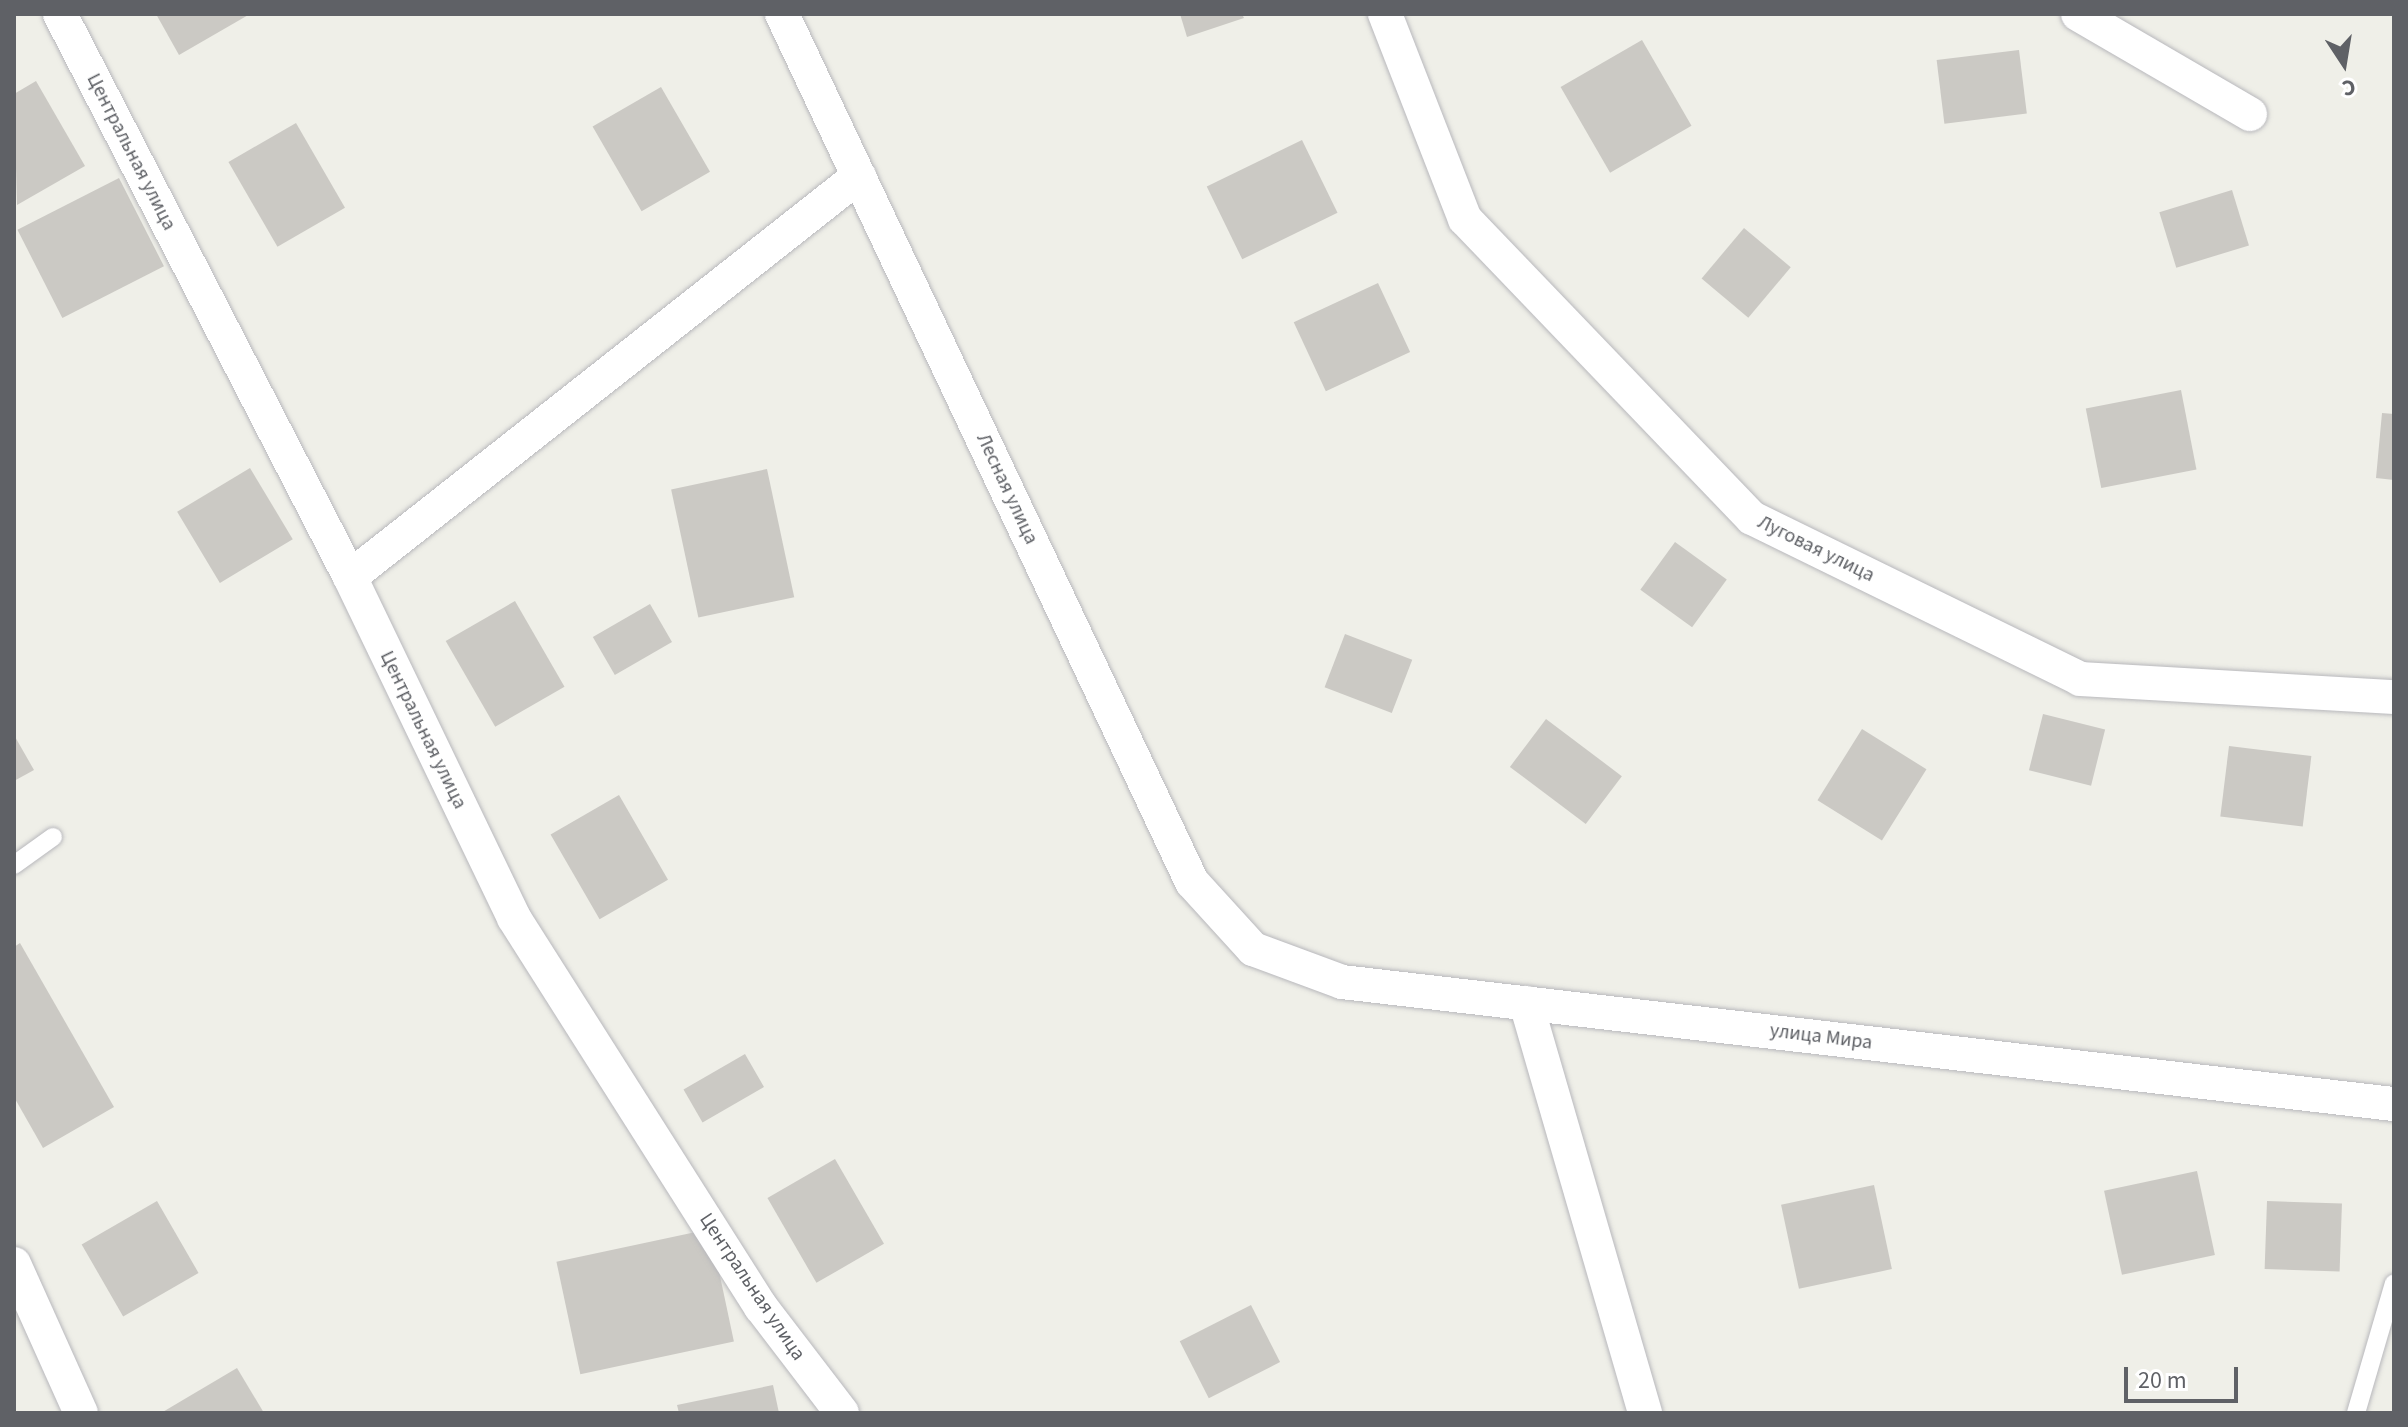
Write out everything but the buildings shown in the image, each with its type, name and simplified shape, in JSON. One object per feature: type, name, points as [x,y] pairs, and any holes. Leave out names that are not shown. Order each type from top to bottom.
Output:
[{"type":"street","name":"Центральная улица","points":[[60,14],[350,577],[514,918],[761,1307],[842,1413]]},
{"type":"street","name":"Лесная улица","points":[[782,14],[1192,882],[1253,949]]},
{"type":"street","name":"Луговая улица","points":[[1385,14],[1465,219],[1752,518],[2080,679],[2394,697]]},
{"type":"street","points":[[2078,14],[2250,114]]},
{"type":"street","points":[[350,577],[859,176]]},
{"type":"street","name":"улица Мира","points":[[1253,949],[1342,982],[2394,1104]]},
{"type":"street","points":[[1526,1003],[1645,1413]]},
{"type":"street","points":[[14,1264],[81,1413]]},
{"type":"lane","points":[[14,865],[53,837]]},
{"type":"lane","points":[[2356,1413],[2394,1283]]}]
